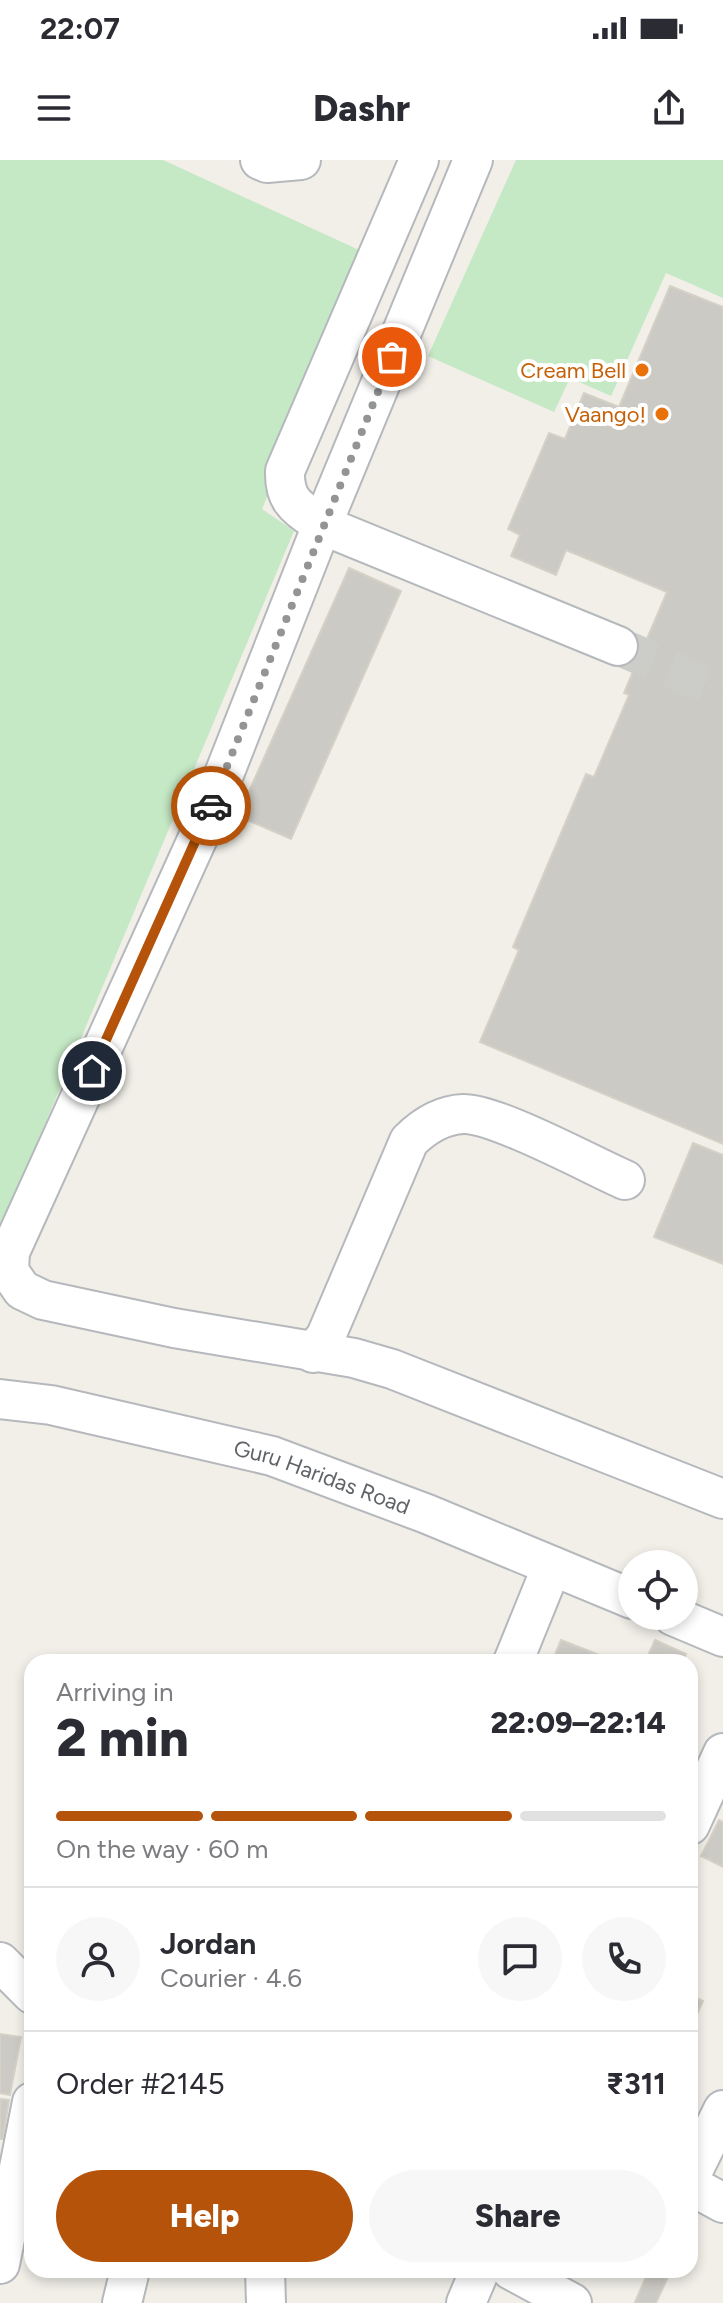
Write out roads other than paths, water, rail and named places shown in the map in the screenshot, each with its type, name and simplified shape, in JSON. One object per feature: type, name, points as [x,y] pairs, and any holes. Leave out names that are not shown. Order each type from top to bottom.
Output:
[{"type":"street","points":[[260,160],[267,163],[301,160]]},
{"type":"street","points":[[419,160],[285,471],[284,489],[292,502],[322,525],[618,646]]},
{"type":"street","points":[[473,160],[322,525],[206,820],[10,1252],[9,1271],[22,1290],[43,1300],[174,1328],[354,1358],[392,1369],[723,1499]]},
{"type":"street","points":[[313,1353],[326,1336],[409,1141],[438,1119],[465,1114],[494,1120],[625,1180]]},
{"type":"street","name":"Guru Haridas Road","points":[[0,1399],[51,1405],[272,1456],[618,1593]]},
{"type":"street","points":[[516,1654],[552,1566]]},
{"type":"street","points":[[698,1626],[723,1637]]},
{"type":"street","points":[[698,1808],[723,1753]]},
{"type":"street","points":[[0,1962],[24,1986]]},
{"type":"street","points":[[698,2161],[723,2110]]},
{"type":"street","points":[[0,2264],[24,2142]]},
{"type":"street","points":[[698,2189],[723,2203]]},
{"type":"street","points":[[122,2303],[128,2278]]},
{"type":"street","points":[[265,2278],[266,2303]]},
{"type":"street","points":[[466,2303],[477,2278]]},
{"type":"street","points":[[526,2278],[572,2303]]},
{"type":"tunnel","points":[[618,646],[723,692]]},
{"type":"place","name":"Cream Bell","points":[[642,370]]},
{"type":"place","name":"Vaango!","points":[[662,414]]}]
